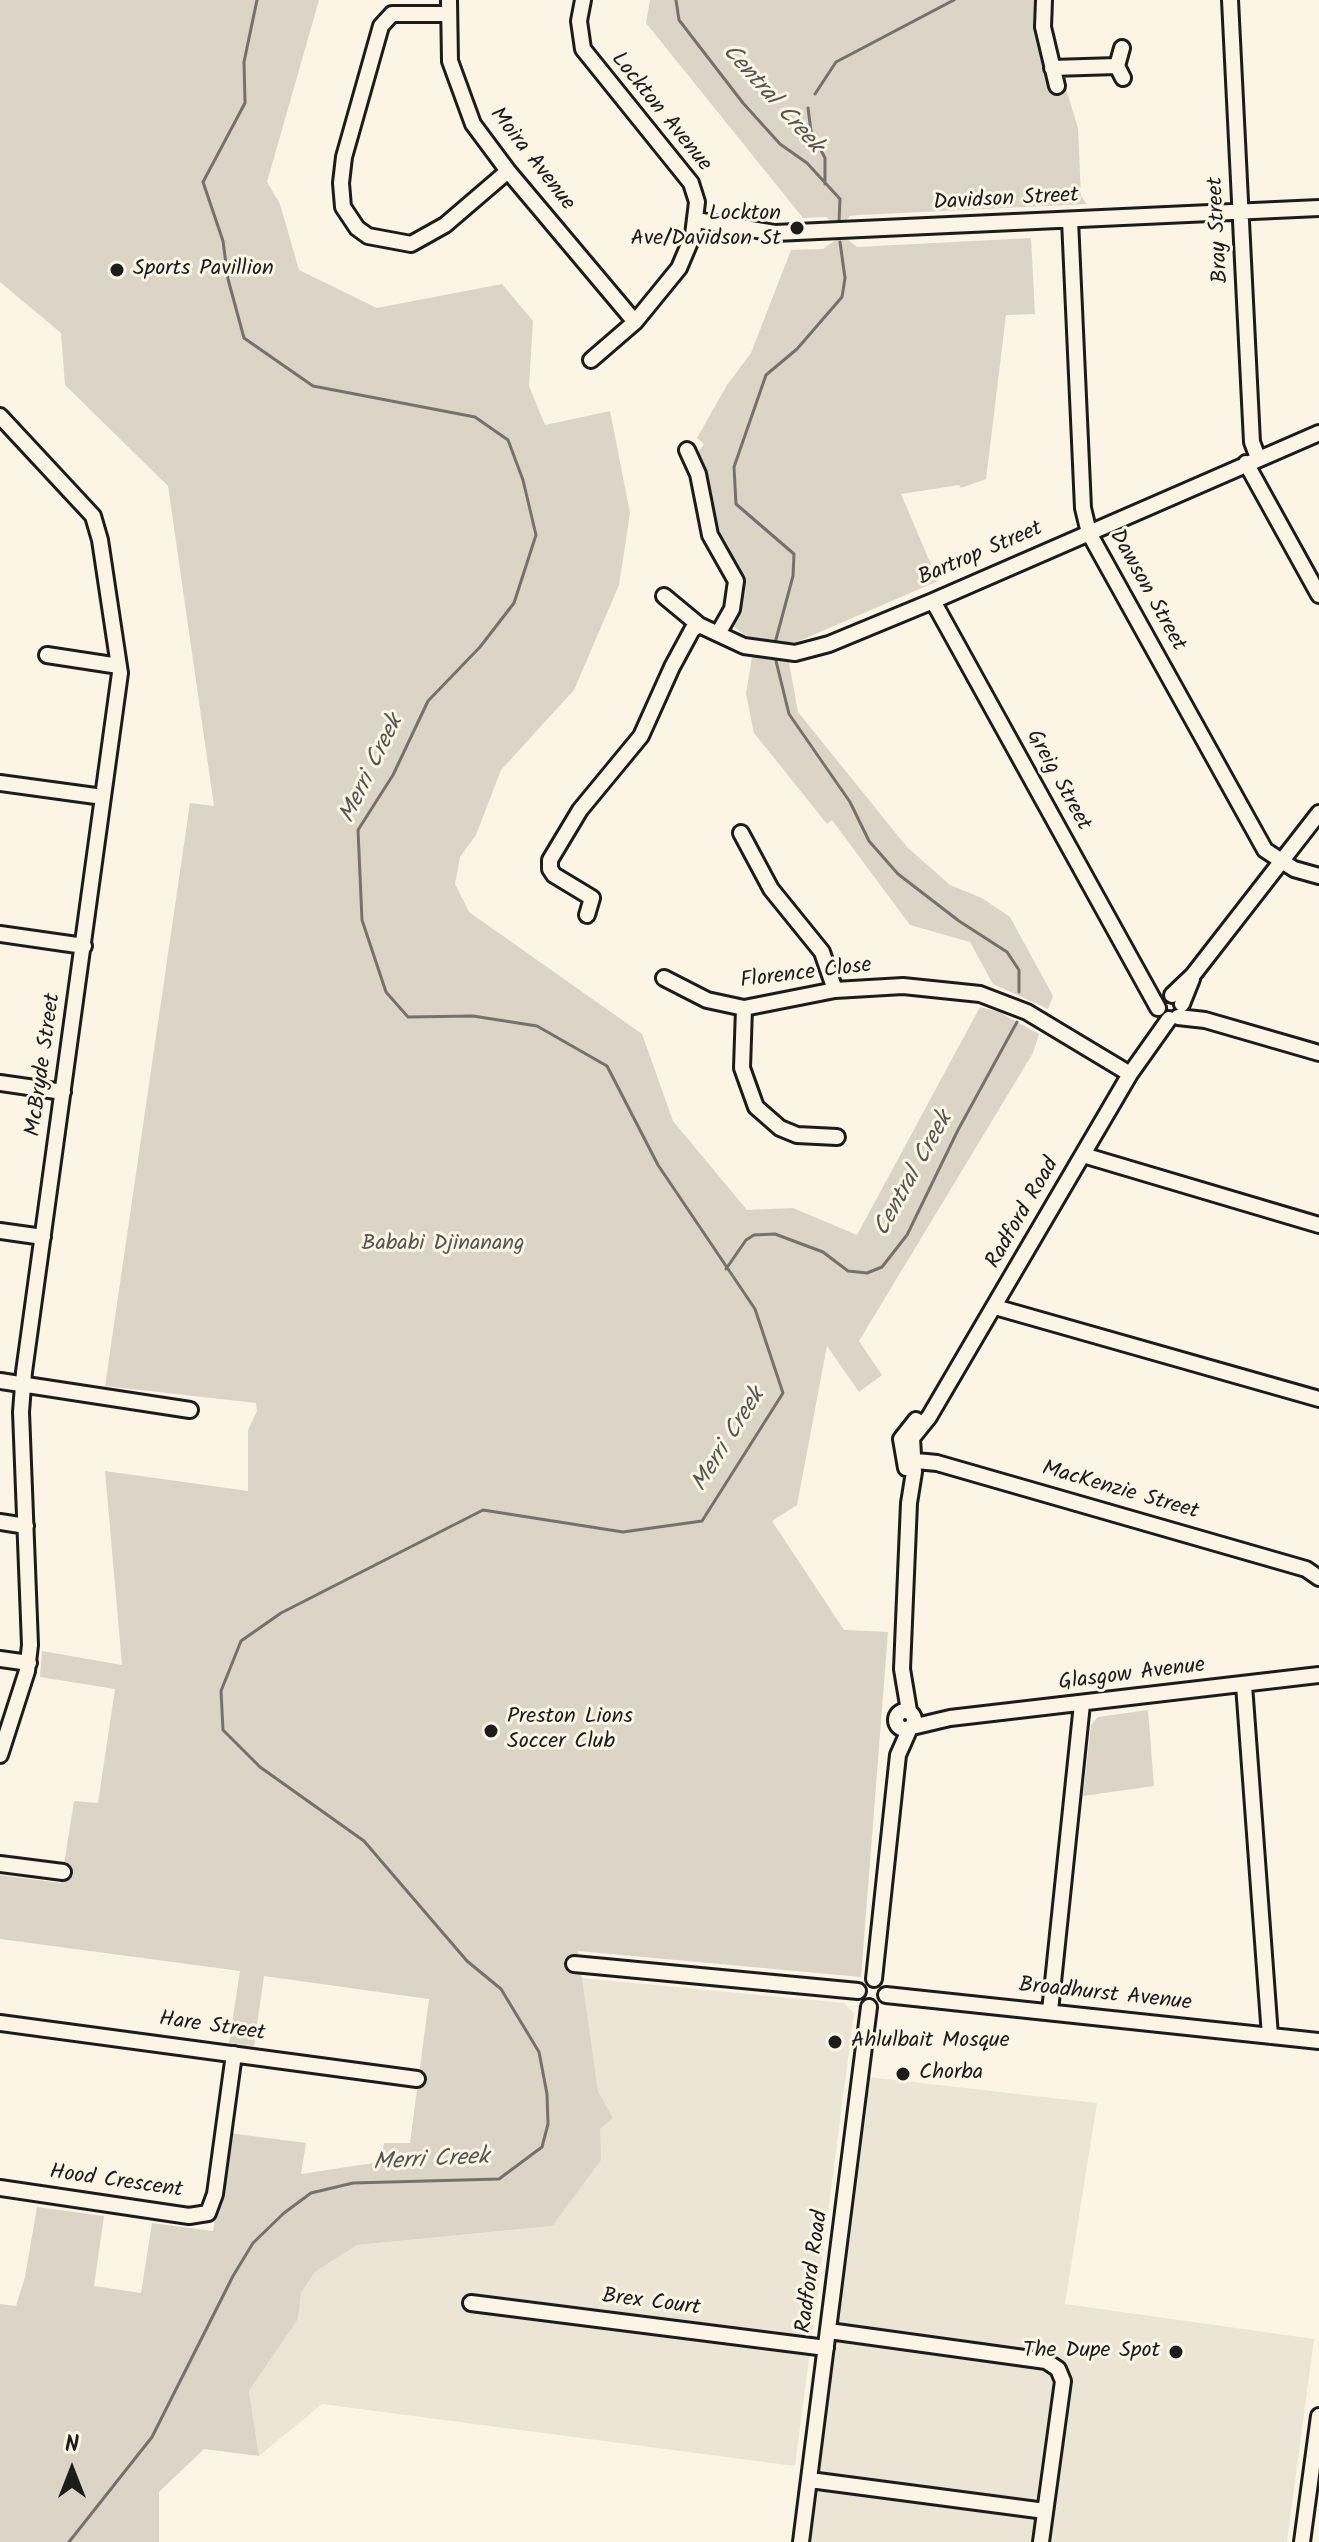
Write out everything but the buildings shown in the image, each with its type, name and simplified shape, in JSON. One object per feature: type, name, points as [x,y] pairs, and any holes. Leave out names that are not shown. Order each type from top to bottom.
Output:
[{"type":"street","name":"Lockton Avenue","points":[[583,0],[579,21],[583,49],[691,183],[697,202],[690,245],[679,268],[635,322],[591,360]]},
{"type":"street","points":[[1044,0],[1043,27],[1057,86]]},
{"type":"street","name":"Bray Street","points":[[1230,0],[1252,460],[1319,595]]},
{"type":"street","points":[[448,7],[392,14],[381,26],[344,157],[341,183],[343,207],[357,228],[368,236],[411,244],[445,225],[508,171]]},
{"type":"street","name":"Moira Avenue","points":[[448,7],[450,61],[473,124],[508,171],[635,322]]},
{"type":"street","points":[[1052,68],[1120,72],[1122,48]]},
{"type":"street","name":"Davidson Street","points":[[696,220],[775,233],[1319,208]]},
{"type":"street","name":"Dawson Street","points":[[1070,220],[1083,508],[1089,533],[1265,850],[1282,862],[1319,876]]},
{"type":"street","name":"McBryde Street","points":[[0,416],[93,516],[119,666],[23,1385],[29,1663],[0,1755]]},
{"type":"street","name":"Bartrop Street","points":[[664,596],[699,625],[744,646],[795,653],[829,644],[933,601],[1319,433]]},
{"type":"street","points":[[687,450],[698,474],[710,535],[736,581],[732,609],[719,632]]},
{"type":"street","name":"Greig Street","points":[[933,601],[1143,982],[1170,1008]]},
{"type":"street","points":[[587,915],[595,898],[554,875],[550,860],[580,810],[641,736],[672,667],[692,630],[699,625]]},
{"type":"street","points":[[47,655],[119,666]]},
{"type":"street","points":[[0,783],[103,797]]},
{"type":"street","name":"Radford Road","points":[[906,1720],[903,1677],[912,1438],[929,1417],[995,1307],[1170,1008],[1319,813]]},
{"type":"street","points":[[741,833],[771,889],[822,952],[835,990]]},
{"type":"street","points":[[0,934],[84,946]]},
{"type":"street","name":"Florence Close","points":[[664,978],[707,1000],[744,1008],[835,990],[915,987],[1000,999],[1130,1074]]},
{"type":"street","points":[[744,1008],[742,1068],[756,1107],[780,1128],[797,1135],[837,1137]]},
{"type":"street","points":[[1170,1008],[1319,1053]]},
{"type":"street","points":[[0,1083],[63,1092]]},
{"type":"street","points":[[1083,1155],[1319,1225]]},
{"type":"street","points":[[0,1231],[43,1237]]},
{"type":"street","points":[[995,1307],[1319,1399]]},
{"type":"street","points":[[0,1381],[190,1410]]},
{"type":"street","name":"MacKenzie Street","points":[[910,1461],[937,1463],[1306,1569],[1319,1578]]},
{"type":"street","points":[[0,1522],[26,1526]]},
{"type":"street","points":[[0,1659],[29,1663]]},
{"type":"street","name":"Glasgow Avenue","points":[[906,1720],[1082,1704],[1319,1675]]},
{"type":"street","points":[[1244,1685],[1270,2036]]},
{"type":"street","points":[[1050,2011],[1082,1704]]},
{"type":"street","points":[[874,1979],[898,1755],[906,1720]]},
{"type":"street","points":[[0,1864],[63,1872]]},
{"type":"street","points":[[574,1964],[858,1991]]},
{"type":"street","points":[[874,1979],[881,1983],[886,1995],[881,2003],[869,2007],[861,2003],[858,1991],[861,1984],[874,1979]]},
{"type":"street","name":"Broadhurst Avenue","points":[[886,1995],[1319,2041]]},
{"type":"street","name":"Radford Road","points":[[801,2542],[869,2007]]},
{"type":"street","name":"Hare Street","points":[[0,2023],[417,2079]]},
{"type":"street","name":"Hood Crescent","points":[[0,2188],[189,2216],[208,2213],[215,2194],[234,2054]]},
{"type":"street","name":"Brex Court","points":[[471,2303],[826,2348]]},
{"type":"street","points":[[829,2331],[1046,2361],[1058,2369],[1063,2381],[1041,2542]]},
{"type":"street","points":[[1302,2542],[1319,2416]]},
{"type":"street","points":[[810,2480],[1045,2511]]},
{"type":"shaded area","points":[[581,1978],[844,2003],[854,2013],[795,2466],[322,2404],[259,2456],[249,2391],[298,2319],[301,2293],[315,2272],[357,2245],[552,2226],[600,2129],[613,2118],[598,2091]]},
{"type":"shaded area","points":[[868,2077],[1097,2103],[1065,2304],[1314,2339],[1287,2542],[808,2542]]},
{"type":"green space","name":"Bababi Djinanang","points":[[0,0],[319,0],[267,182],[280,204],[299,270],[377,308],[502,284],[533,321],[529,386],[545,425],[610,411],[630,513],[619,585],[574,690],[501,770],[476,835],[460,857],[455,884],[469,912],[642,1034],[673,1121],[747,1210],[793,1208],[857,1235],[980,1007],[999,1012],[1039,1034],[1033,1053],[859,1341],[882,1375],[859,1392],[827,1346],[797,1505],[772,1521],[844,1630],[888,1632],[861,1977],[578,1951],[598,2091],[613,2118],[600,2129],[601,2160],[552,2226],[357,2245],[315,2272],[301,2293],[298,2319],[249,2391],[259,2456],[204,2449],[159,2492],[159,2542],[0,2542],[0,2304],[16,2306],[25,2277],[37,2207],[104,2216],[94,2286],[141,2293],[152,2223],[213,2231],[229,2133],[306,2143],[301,2174],[380,2162],[384,2143],[410,2143],[429,1999],[264,1976],[254,2046],[229,2043],[240,1971],[0,1939],[0,1875],[61,1883],[74,1801],[98,1803],[115,1689],[40,1677],[42,1651],[122,1665],[105,1471],[248,1491],[248,1430],[257,1411],[256,1403],[105,1386],[190,803],[214,806],[168,486],[65,385],[61,333],[0,282]]},
{"type":"green space","points":[[650,0],[1039,0],[1078,128],[1081,196],[1087,204],[859,215],[850,216],[845,222],[833,223],[826,217],[803,218],[646,23]]},
{"type":"green space","points":[[1031,238],[1035,314],[1006,315],[986,479],[961,488],[959,485],[901,494],[938,581],[792,644],[765,643],[743,634],[730,623],[737,609],[695,456],[704,444],[697,438],[727,385],[751,353],[791,250],[823,249],[837,239],[847,239],[857,247]]},
{"type":"green space","points":[[752,657],[789,662],[798,712],[907,847],[950,885],[982,898],[1010,917],[1053,996],[1048,1009],[993,984],[970,942],[910,925],[832,820],[827,824],[754,733],[746,694]]},
{"type":"green space","points":[[1148,1710],[1154,1786],[1083,1796],[1091,1725],[1098,1717]]},
{"type":"waterway","name":"Merri Creek","points":[[69,2542],[152,2437],[233,2276],[253,2243],[284,2213],[311,2193],[353,2183],[499,2179],[542,2147],[548,2124],[547,2094],[539,2052],[501,1989],[467,1961],[364,1841],[260,1767],[223,1730],[221,1691],[241,1641],[281,1613],[483,1510],[623,1532],[702,1521],[783,1393],[755,1309],[658,1165],[607,1066],[537,1026],[473,1016],[408,1017],[386,992],[362,920],[358,830],[393,775],[428,701],[480,647],[514,603],[536,535],[523,480],[508,440],[475,417],[313,386],[244,338],[228,279],[223,241],[203,182],[245,103],[244,62],[257,0]]},
{"type":"waterway","name":"Central Creek","points":[[676,0],[679,20],[743,103],[780,144],[807,163],[840,199],[839,222]]},
{"type":"waterway","points":[[815,94],[836,62],[954,0]]},
{"type":"waterway","points":[[808,108],[811,131],[825,158],[825,184]]},
{"type":"waterway","name":"Central Creek","points":[[775,643],[793,576],[794,554],[736,504],[734,467],[766,375],[797,349],[842,297],[845,278],[840,242]]},
{"type":"waterway","name":"Central Creek","points":[[776,661],[789,714],[850,802],[869,841],[898,874],[959,921],[1007,952],[1019,970],[1019,992]]},
{"type":"waterway","name":"Central Creek","points":[[726,1269],[746,1240],[754,1235],[775,1234],[823,1252],[848,1271],[867,1273],[882,1267],[907,1235],[958,1130],[1017,1022]]},
{"type":"place","name":"Lockton Ave/Davidson St","points":[[797,228]]},
{"type":"place","name":"Sports Pavillion","points":[[117,270]]},
{"type":"place","name":"Preston Lions Soccer Club","points":[[491,1731]]},
{"type":"place","name":"Ahlulbait Mosque","points":[[835,2042]]},
{"type":"place","name":"Chorba","points":[[903,2074]]},
{"type":"place","name":"The Dupe Spot","points":[[1176,2352]]}]
